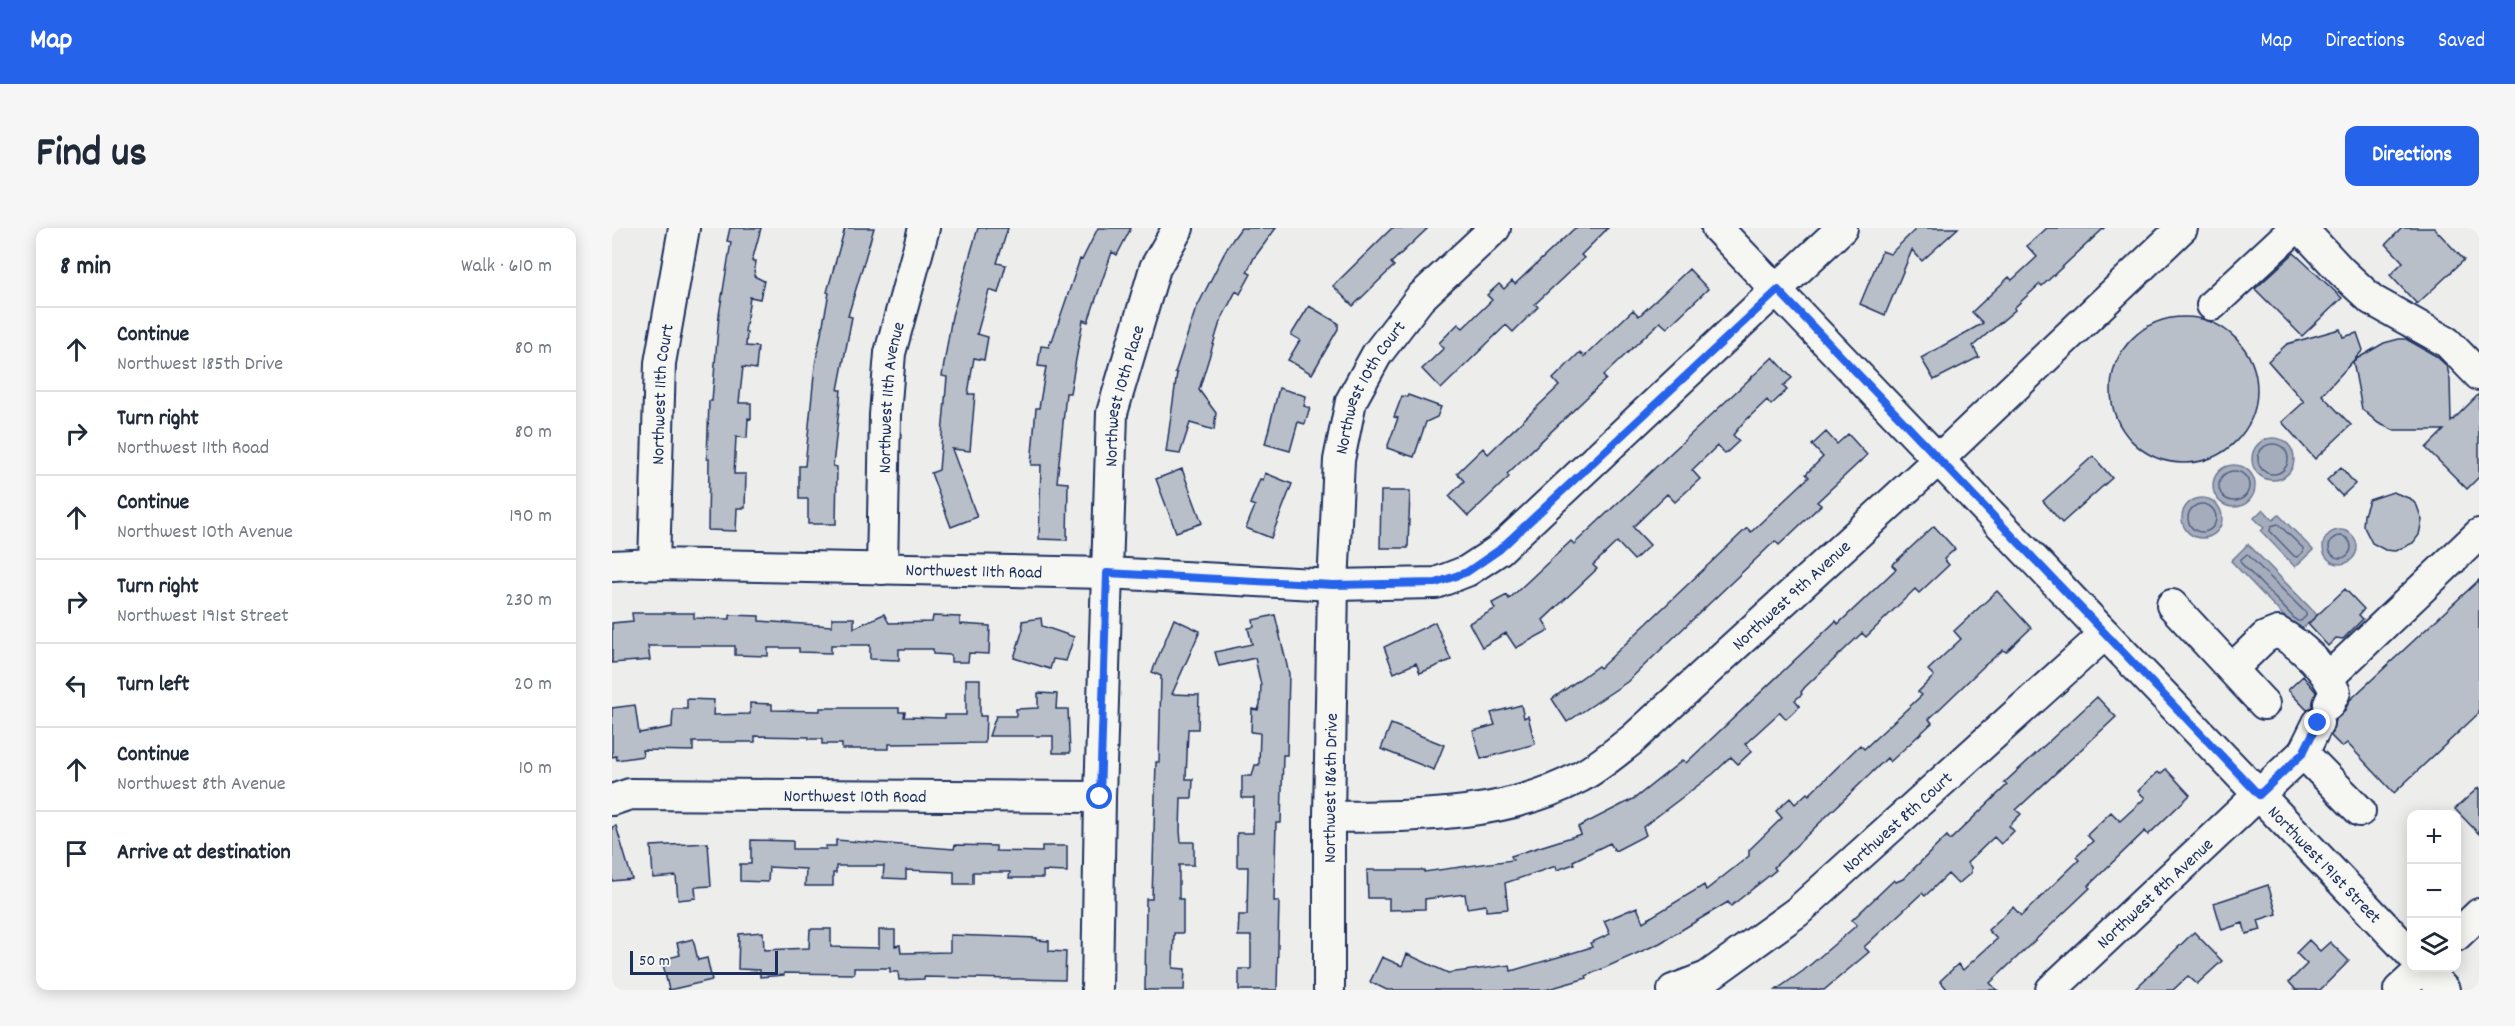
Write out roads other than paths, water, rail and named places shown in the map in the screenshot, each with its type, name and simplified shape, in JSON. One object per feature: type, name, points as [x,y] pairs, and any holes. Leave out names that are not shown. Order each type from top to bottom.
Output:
[{"type":"street","name":"Northwest 11th Court","points":[[654,564],[660,363],[684,228]]},
{"type":"street","name":"Northwest 11th Avenue","points":[[882,569],[885,415],[890,353],[924,228]]},
{"type":"street","name":"Northwest 10th Place","points":[[1097,990],[1100,797],[1112,413],[1155,268],[1178,228]]},
{"type":"street","name":"Northwest 10th Court","points":[[1333,585],[1339,460],[1351,401],[1377,354],[1420,298],[1495,228]]},
{"type":"street","name":"Northwest 191st Street","points":[[1717,228],[2407,950]]},
{"type":"street","name":"Northwest 11th Road","points":[[612,566],[654,564],[1107,573],[1333,585],[1436,583],[1467,572],[1499,550],[1842,228]]},
{"type":"street","name":"Northwest 9th Avenue","points":[[1329,817],[1419,816],[1523,801],[1581,776],[1633,739],[1939,459],[2182,228]]},
{"type":"street","points":[[2212,306],[2295,228]]},
{"type":"street","points":[[2301,228],[2340,271],[2372,300],[2447,342],[2479,375]]},
{"type":"street","points":[[2360,811],[2303,753],[2325,701],[2479,534]]},
{"type":"street","name":"Northwest 186th Drive","points":[[1329,990],[1333,585]]},
{"type":"street","points":[[2172,605],[2264,704]]},
{"type":"street","points":[[2232,669],[2265,637],[2278,632],[2294,641],[2325,701]]},
{"type":"street","name":"Northwest 8th Court","points":[[1673,990],[1707,977],[1797,912],[2106,634]]},
{"type":"street","name":"Northwest 8th Avenue","points":[[2052,990],[2303,753]]},
{"type":"street","name":"Northwest 10th Road","points":[[612,800],[630,794],[1100,797]]},
{"type":"street","points":[[2461,932],[2479,914]]},
{"type":"street","points":[[2399,990],[2419,972]]},
{"type":"street","points":[[2427,972],[2444,990]]},
{"type":"water","points":[[2273,438],[2288,444],[2294,459],[2288,474],[2273,480],[2258,474],[2252,459],[2258,444]]},
{"type":"water","points":[[2234,465],[2249,471],[2255,486],[2249,501],[2234,507],[2219,501],[2213,486],[2219,471]]},
{"type":"water","points":[[2202,498],[2210,499],[2216,504],[2221,510],[2221,526],[2216,532],[2210,537],[2202,538],[2194,537],[2188,532],[2183,526],[2182,518],[2183,510],[2188,504],[2194,499]]},
{"type":"water","points":[[2263,509],[2273,520],[2279,515],[2313,550],[2295,567],[2261,531],[2264,528],[2254,518]]},
{"type":"water","points":[[2340,530],[2352,535],[2357,547],[2352,559],[2340,564],[2328,559],[2323,547],[2328,535]]},
{"type":"water","points":[[2248,544],[2317,615],[2299,632],[2231,561]]}]
